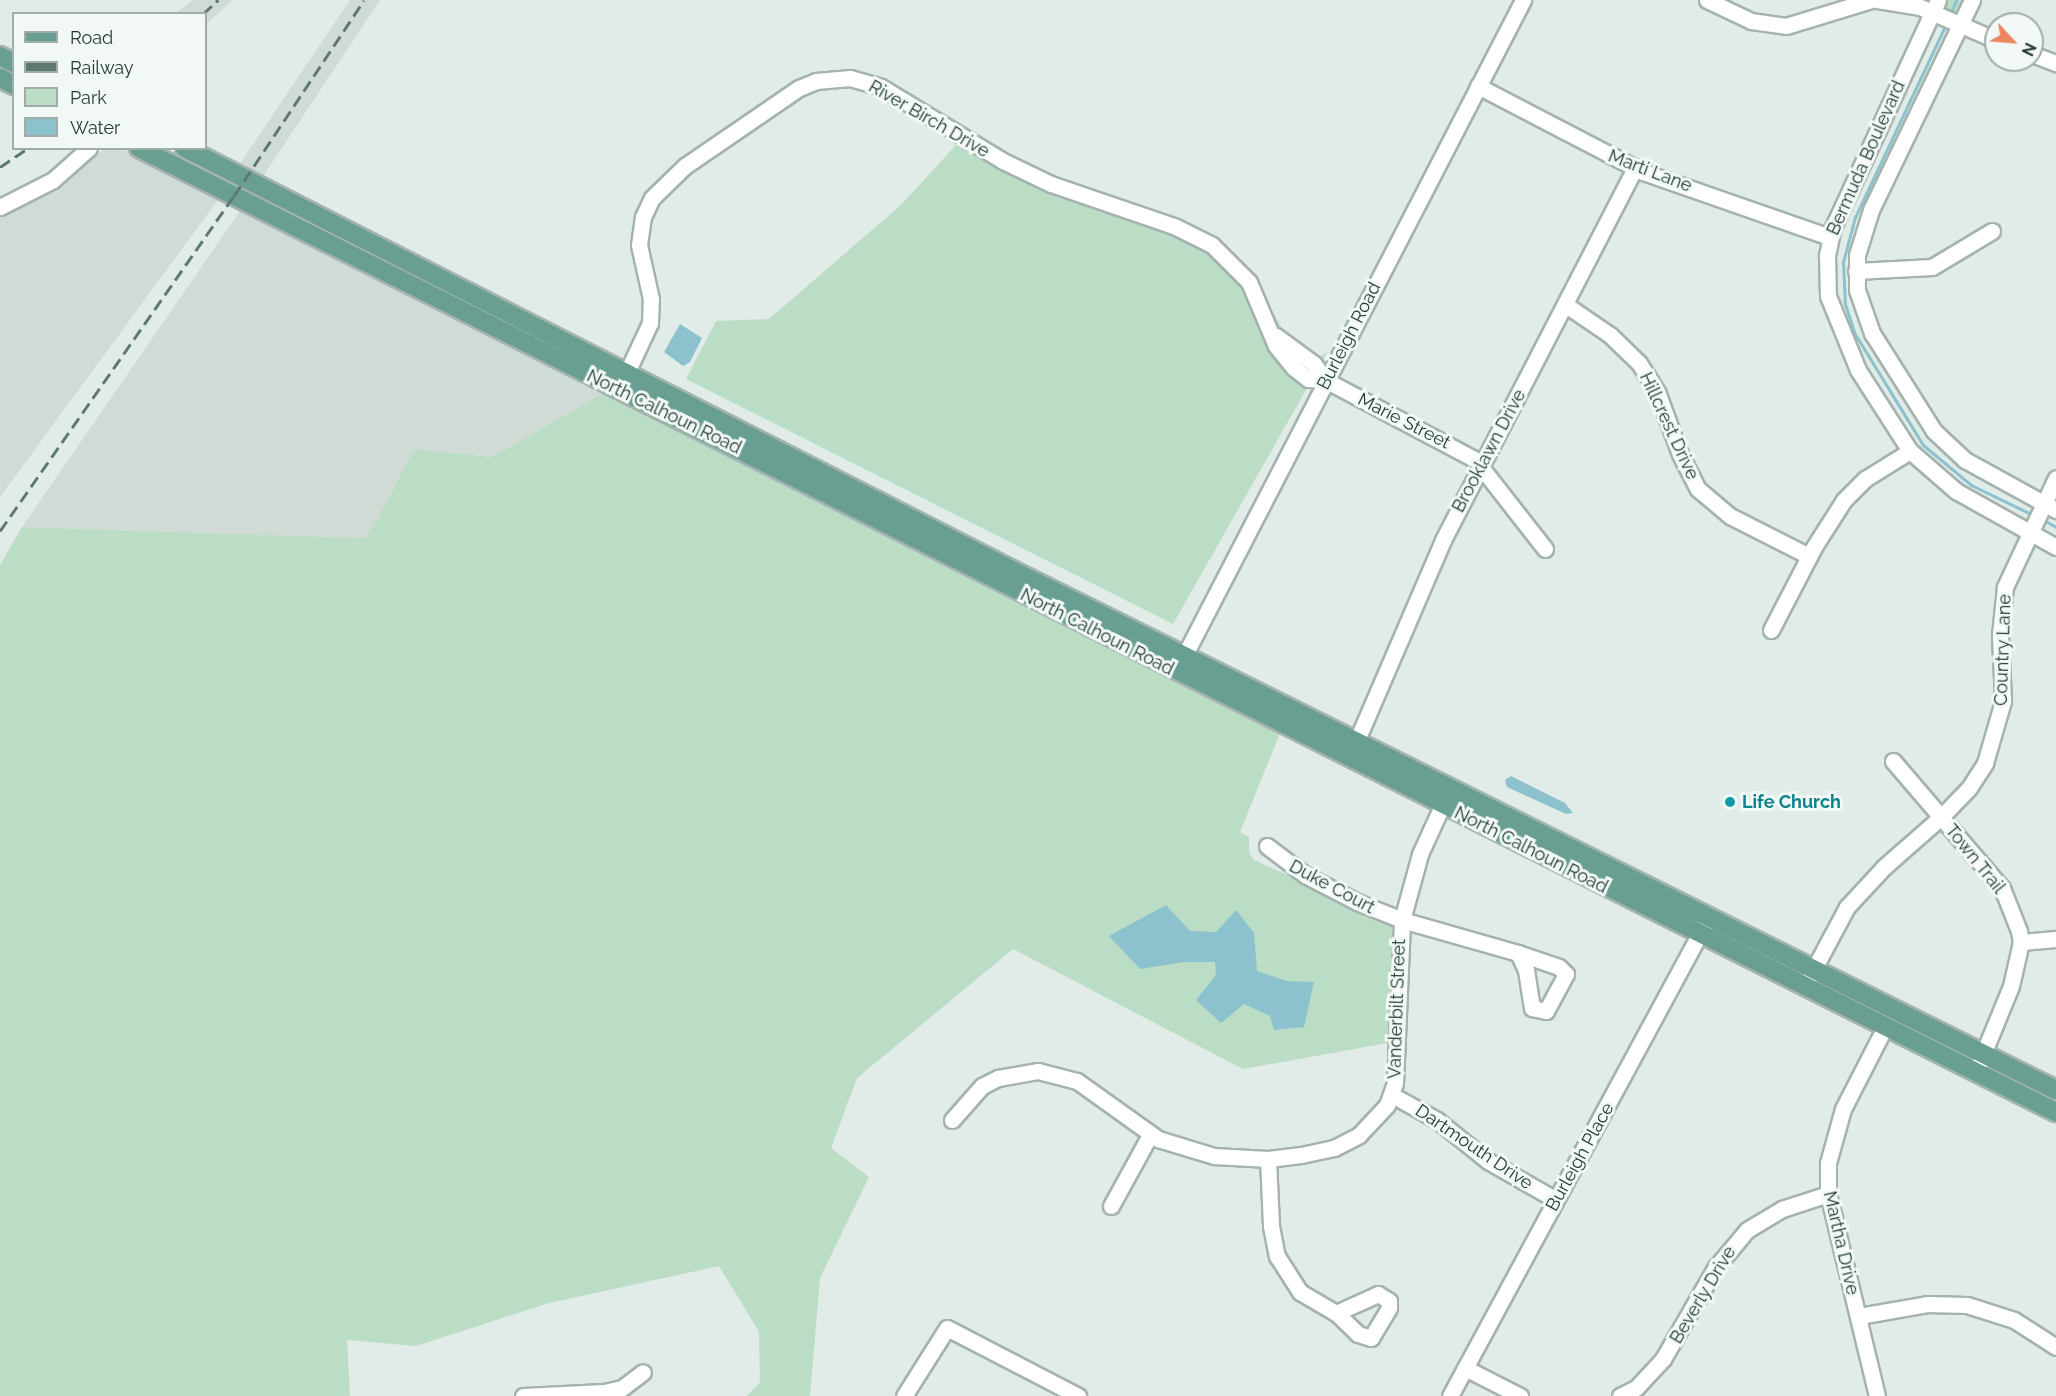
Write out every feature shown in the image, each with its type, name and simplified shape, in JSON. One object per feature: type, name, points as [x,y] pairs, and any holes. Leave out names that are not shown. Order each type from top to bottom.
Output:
[{"type":"main road","name":"North Calhoun Road","points":[[143,150],[618,391],[726,441],[1175,672],[2056,1112]]},
{"type":"main road","name":"North Calhoun Road","points":[[189,150],[628,372],[736,430],[1709,916],[1810,974],[2056,1090]]},
{"type":"street","name":"Burleigh Road","points":[[1175,672],[1524,0]]},
{"type":"street","points":[[1707,0],[1752,21],[1786,26],[1871,0]]},
{"type":"street","points":[[1878,0],[1909,4],[1946,16],[1984,34]]},
{"type":"street","points":[[1946,16],[1972,0]]},
{"type":"street","name":"Bermuda Boulevard","points":[[1946,16],[1830,237],[1827,273],[1835,320],[1873,397],[1910,451],[1956,491],[2040,516]]},
{"type":"street","name":"Bermuda Boulevard","points":[[1946,16],[1871,210],[1856,271],[1863,311],[1872,333],[1934,431],[1965,460],[2040,516],[2056,547]]},
{"type":"street","name":"River Birch Drive","points":[[618,391],[650,323],[651,299],[639,245],[644,217],[652,198],[676,172],[799,88],[833,78],[850,78],[881,87],[1003,161],[1047,183],[1183,230],[1212,244],[1249,282],[1282,356],[1308,379],[1325,380]]},
{"type":"street","name":"Marti Lane","points":[[1478,86],[1635,168],[1830,237]]},
{"type":"street","points":[[0,207],[53,180],[87,150]]},
{"type":"street","name":"Brooklawn Drive","points":[[1357,740],[1405,636],[1429,571],[1635,168]]},
{"type":"street","points":[[1856,271],[1932,267],[1992,231]]},
{"type":"street","name":"Hillcrest Drive","points":[[1566,305],[1610,335],[1639,363],[1658,394],[1698,489],[1730,516],[1809,556]]},
{"type":"street","name":"Marie Street","points":[[1325,380],[1482,465],[1545,549]]},
{"type":"street","points":[[1771,630],[1809,556],[1855,488],[1910,451]]},
{"type":"street","name":"Country Lane","points":[[1810,974],[1847,907],[1884,867],[1941,817],[1977,776],[1998,729],[2004,687],[2000,635],[2003,598],[2056,478]]},
{"type":"street","name":"Town Trail","points":[[1893,761],[2002,888],[2021,942]]},
{"type":"street","name":"Vanderbilt Street","points":[[952,1120],[982,1086],[998,1078],[1038,1071],[1077,1081],[1150,1135],[1214,1156],[1268,1159],[1334,1148],[1348,1142],[1377,1118],[1392,1095],[1399,1061],[1396,1000],[1402,920],[1420,854],[1441,805],[1451,788]]},
{"type":"street","name":"Duke Court","points":[[1267,846],[1279,858],[1331,890],[1402,920],[1518,953]]},
{"type":"street","name":"Burleigh Place","points":[[1449,1396],[1709,916]]},
{"type":"street","points":[[1975,1072],[2011,986],[2021,942],[2056,939]]},
{"type":"street","name":"Martha Drive","points":[[1877,1396],[1828,1194],[1829,1156],[1837,1124],[1885,1027]]},
{"type":"street","name":"Dartmouth Drive","points":[[1392,1095],[1437,1120],[1488,1161],[1556,1200]]},
{"type":"street","points":[[1111,1206],[1150,1135]]},
{"type":"street","points":[[1268,1159],[1271,1226],[1277,1256],[1300,1292],[1336,1313]]},
{"type":"street","name":"Beverly Drive","points":[[1627,1395],[1663,1359],[1716,1267],[1738,1238],[1782,1209],[1828,1194]]},
{"type":"street","points":[[1858,1316],[1927,1304],[1967,1305],[2014,1320],[2056,1347]]},
{"type":"street","points":[[904,1396],[947,1328],[1078,1396]]},
{"type":"street","points":[[1464,1368],[1520,1396]]},
{"type":"street","points":[[523,1396],[604,1392],[622,1388],[643,1372]]},
{"type":"shaded area","points":[[193,0],[233,0],[207,23],[207,12],[177,12]]},
{"type":"shaded area","points":[[350,0],[380,0],[258,184],[235,171]]},
{"type":"shaded area","points":[[103,150],[126,150],[220,197],[0,497],[0,214],[59,187]]},
{"type":"shaded area","points":[[242,208],[605,392],[492,457],[415,449],[366,538],[22,527]]},
{"type":"green space","points":[[1947,0],[1969,0],[1961,16],[1945,9]]},
{"type":"green space","points":[[967,133],[1040,172],[1204,233],[1234,256],[1254,278],[1290,343],[1312,357],[1321,357],[1328,351],[1173,624],[686,379],[716,321],[769,319],[901,205]]},
{"type":"green space","points":[[605,392],[986,580],[1280,733],[1240,832],[1249,837],[1249,852],[1254,860],[1392,923],[1393,1042],[1243,1069],[1013,949],[857,1078],[831,1148],[869,1177],[820,1278],[810,1396],[747,1396],[760,1382],[759,1332],[719,1266],[549,1303],[416,1346],[347,1340],[350,1396],[0,1396],[0,565],[22,527],[366,538],[415,449],[492,457]]},
{"type":"water","points":[[680,324],[702,338],[690,362],[683,366],[664,352]]},
{"type":"water","points":[[1511,776],[1565,803],[1573,813],[1566,814],[1507,787],[1505,780]]},
{"type":"water","points":[[1166,905],[1190,931],[1216,932],[1236,910],[1254,933],[1257,971],[1287,981],[1314,982],[1304,1027],[1274,1030],[1270,1016],[1244,1004],[1221,1023],[1196,1000],[1216,975],[1215,962],[1184,962],[1140,969],[1109,936]]},
{"type":"waterway","points":[[1950,15],[1956,0]]},
{"type":"waterway","points":[[1946,24],[1855,217],[1843,262],[1845,304],[1855,334],[1923,445],[1971,485],[2033,515]]},
{"type":"waterway","points":[[2042,519],[2056,527]]},
{"type":"railway","points":[[205,12],[218,0]]},
{"type":"railway","points":[[0,531],[234,196],[364,0]]},
{"type":"railway","points":[[0,167],[25,150]]},
{"type":"place","name":"Life Church","points":[[1730,802]]}]
